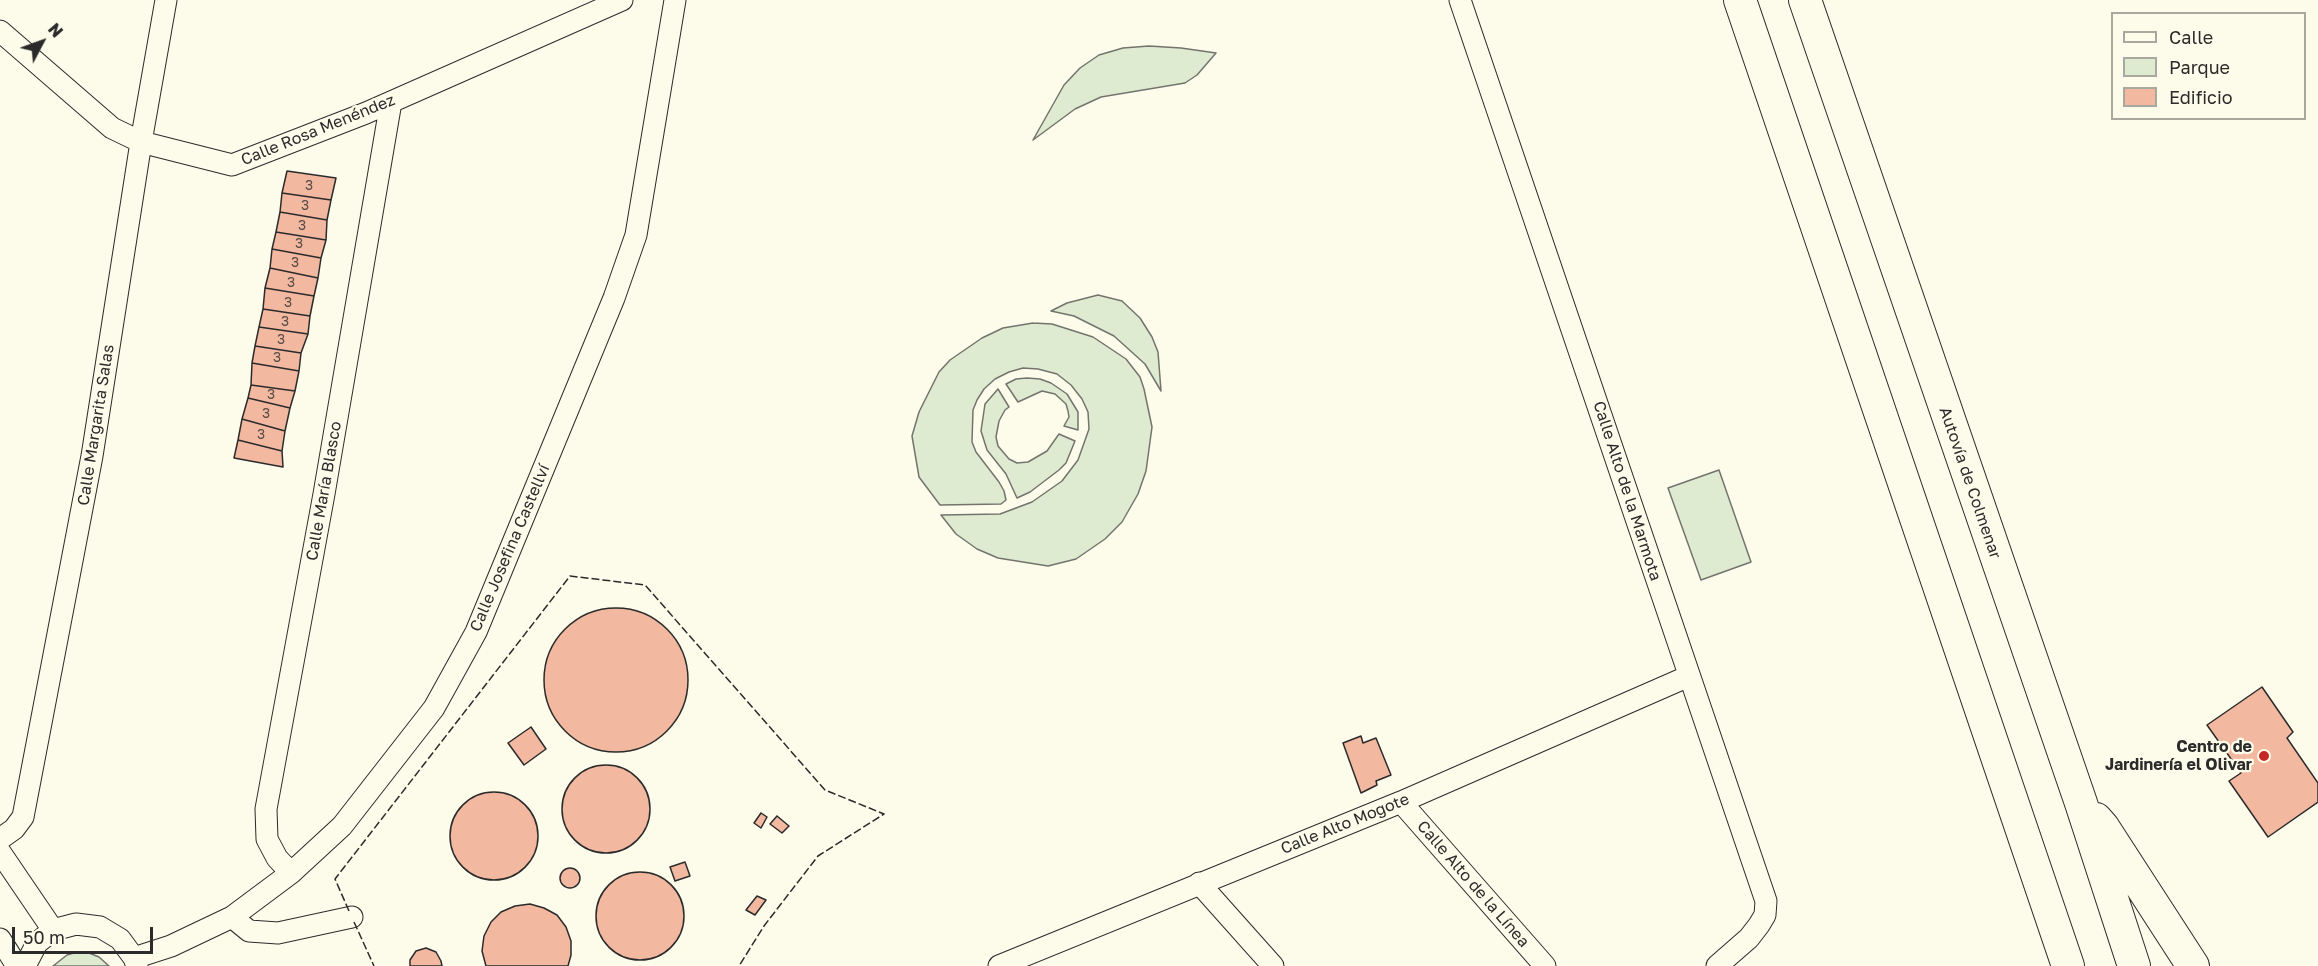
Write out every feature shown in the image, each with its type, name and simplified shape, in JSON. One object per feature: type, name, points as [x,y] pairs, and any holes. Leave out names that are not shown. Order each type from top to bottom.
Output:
[{"type":"highway","points":[[1740,0],[2068,966]]},
{"type":"highway","name":"Autovía de Colmenar","points":[[1805,0],[2081,803],[2134,966]]},
{"type":"highway","points":[[2081,803],[2103,827],[2193,966]]},
{"type":"street","name":"Calle Margarita Salas","points":[[0,839],[14,829],[23,817],[92,456],[141,142],[166,0]]},
{"type":"street","name":"Calle Rosa Menéndez","points":[[0,31],[112,128],[141,142],[232,165],[391,102],[621,0]]},
{"type":"street","name":"Calle Josefina Castellví","points":[[135,962],[232,917],[291,873],[342,826],[434,708],[476,632],[614,298],[636,235],[675,0]]},
{"type":"street","name":"Calle Alto de la Marmota","points":[[1460,0],[1550,258],[1766,901],[1765,915],[1759,926],[1717,966]]},
{"type":"street","name":"Calle María Blasco","points":[[291,873],[277,858],[267,839],[266,809],[324,494],[391,102]]},
{"type":"street","name":"Calle Alto Mogote","points":[[999,966],[1401,802],[1689,676]]},
{"type":"street","name":"Calle Alto de la Línea","points":[[1401,802],[1545,966]]},
{"type":"street","points":[[0,852],[54,930]]},
{"type":"street","points":[[1199,883],[1273,966]]},
{"type":"street","points":[[232,917],[249,931],[278,933],[352,917]]},
{"type":"street","points":[[25,966],[37,943],[54,930],[76,924],[100,927],[120,939],[135,962]]},
{"type":"street","points":[[0,939],[17,966]]},
{"type":"green space","points":[[1149,46],[1216,53],[1197,75],[1185,83],[1101,97],[1075,109],[1033,140],[1064,85],[1080,68],[1099,55],[1123,48]]},
{"type":"green space","points":[[1098,295],[1122,301],[1140,318],[1158,352],[1161,391],[1145,364],[1114,336],[1074,316],[1051,311],[1067,303]]},
{"type":"green space","points":[[1033,323],[1052,324],[1093,337],[1126,359],[1140,377],[1152,427],[1146,471],[1138,494],[1122,522],[1105,539],[1076,559],[1048,566],[998,558],[977,549],[956,534],[941,515],[1000,514],[1032,502],[1062,481],[1078,460],[1089,429],[1088,412],[1082,399],[1071,385],[1057,374],[1023,368],[995,379],[984,389],[977,400],[973,410],[972,442],[976,452],[1004,491],[1006,500],[1001,504],[940,505],[919,477],[912,436],[919,412],[939,372],[950,360],[982,338],[1003,328]]},
{"type":"green space","points":[[1027,378],[1051,383],[1067,394],[1078,412],[1078,430],[1064,426],[1069,417],[1068,411],[1066,404],[1055,394],[1042,391],[1018,402],[1006,384],[1016,379]]},
{"type":"green space","points":[[998,389],[1009,407],[999,421],[996,437],[998,446],[1009,459],[1017,463],[1028,462],[1047,451],[1059,434],[1075,441],[1066,463],[1059,470],[1030,492],[1017,498],[1006,474],[987,450],[981,431],[985,404]]},
{"type":"green space","points":[[1719,470],[1751,562],[1701,580],[1668,488]]},
{"type":"green space","points":[[77,952],[99,957],[109,966],[53,966],[67,955]]},
{"type":"building","points":[[287,171],[336,178],[331,200],[282,193]]},
{"type":"building","points":[[282,193],[331,200],[327,220],[280,212]]},
{"type":"building","points":[[280,212],[327,220],[326,240],[276,232]]},
{"type":"building","points":[[276,232],[326,240],[321,258],[272,249]]},
{"type":"building","points":[[272,249],[321,258],[318,278],[270,268]]},
{"type":"building","points":[[270,268],[318,278],[314,296],[265,288]]},
{"type":"building","points":[[265,288],[314,296],[310,316],[263,309]]},
{"type":"building","points":[[263,309],[310,316],[308,334],[259,327]]},
{"type":"building","points":[[259,327],[308,334],[301,353],[255,346]]},
{"type":"building","points":[[255,346],[301,353],[299,371],[252,363]]},
{"type":"building","points":[[252,363],[299,371],[295,391],[251,385]]},
{"type":"building","points":[[251,385],[295,391],[290,408],[248,398]]},
{"type":"building","points":[[248,398],[290,408],[285,431],[242,419]]},
{"type":"building","points":[[242,419],[285,431],[282,451],[238,440]]},
{"type":"building","points":[[238,440],[282,451],[283,467],[234,458]]},
{"type":"building","points":[[616,608],[643,614],[656,620],[667,629],[676,640],[682,653],[688,680],[682,707],[676,720],[667,731],[656,740],[643,746],[616,752],[589,746],[576,740],[565,731],[556,720],[550,707],[544,680],[550,653],[556,640],[565,629],[576,620],[589,614]]},
{"type":"building","name":"Centro de Jardinería el Olivar","points":[[2262,687],[2293,732],[2287,738],[2318,783],[2318,802],[2268,837],[2229,781],[2241,773],[2207,725]]},
{"type":"building","points":[[531,727],[546,749],[524,765],[508,743]]},
{"type":"building","points":[[1361,736],[1363,743],[1376,738],[1391,775],[1376,781],[1377,785],[1361,793],[1343,743]]},
{"type":"building","points":[[597,765],[615,765],[631,772],[643,784],[650,800],[650,818],[643,834],[631,846],[615,853],[597,853],[581,846],[569,834],[562,818],[562,800],[569,784],[581,772]]},
{"type":"building","points":[[485,792],[503,792],[519,799],[531,811],[538,827],[538,845],[531,861],[519,873],[503,880],[485,880],[469,873],[457,861],[450,845],[450,827],[457,811],[469,799]]},
{"type":"building","points":[[761,813],[767,817],[761,828],[754,823]]},
{"type":"building","points":[[777,816],[789,826],[782,833],[770,824]]},
{"type":"building","points":[[685,862],[690,876],[675,881],[670,867]]},
{"type":"building","points":[[570,868],[577,871],[580,878],[577,885],[570,888],[563,885],[560,878],[563,871]]},
{"type":"building","points":[[631,872],[649,872],[665,879],[677,891],[684,907],[684,925],[677,941],[665,953],[649,960],[631,960],[615,953],[603,941],[596,925],[596,907],[603,891],[615,879]]},
{"type":"building","points":[[757,896],[766,900],[755,915],[746,910]]},
{"type":"building","points":[[530,904],[557,915],[566,927],[571,941],[568,966],[486,966],[482,951],[484,936],[491,922],[501,912],[515,906]]},
{"type":"building","points":[[426,948],[436,952],[442,966],[410,966],[410,960],[416,951]]},
{"type":"fence","points":[[349,911],[335,879],[570,576],[645,585],[825,790],[884,814],[818,856],[764,926],[739,966]]},
{"type":"fence","points":[[354,922],[374,966]]},
{"type":"place","name":"Centro de Jardinería el Olivar","points":[[2264,756]]}]
